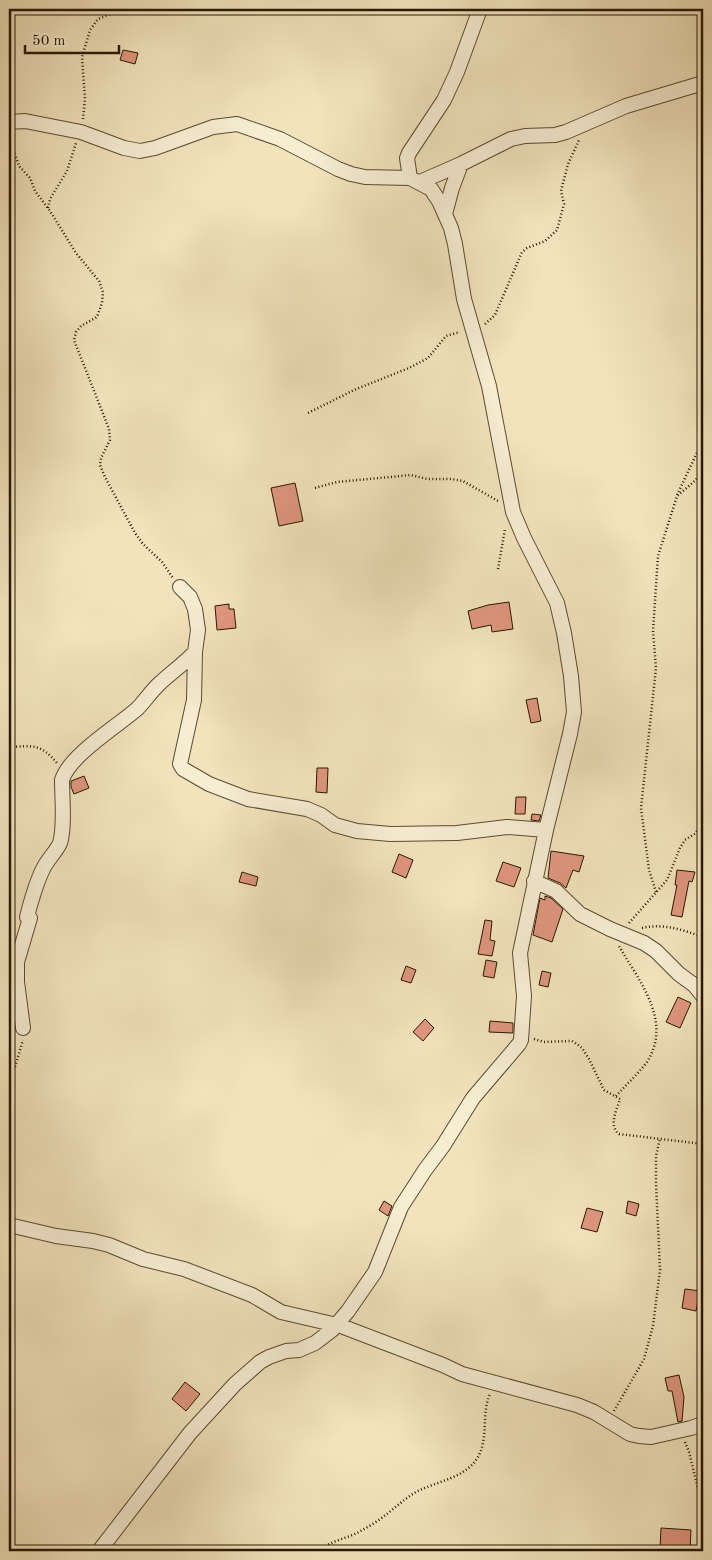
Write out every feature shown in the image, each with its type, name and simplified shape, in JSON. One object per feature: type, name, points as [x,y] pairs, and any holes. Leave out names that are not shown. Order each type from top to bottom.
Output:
[{"type":"street","points":[[99,1551],[190,1433],[235,1384],[260,1362],[276,1354],[300,1350],[314,1343],[332,1330],[348,1311],[375,1272],[401,1207],[473,1098],[519,1044],[522,1032],[524,996],[520,953],[534,881],[574,712],[571,676],[557,603],[513,512],[489,386],[464,299],[451,228],[431,189],[415,180],[407,158],[444,100],[457,72],[480,9]]},
{"type":"street","points":[[9,122],[24,121],[81,132],[124,148],[140,151],[155,148],[213,127],[236,124],[280,139],[351,174],[365,177],[415,180],[461,164],[511,139],[525,136],[555,135],[586,125],[626,106],[703,83]]},
{"type":"street","points":[[445,214],[461,164]]},
{"type":"street","points":[[180,587],[190,597],[198,620],[194,700],[180,764],[183,769],[209,784],[248,799],[307,809],[321,815],[335,825],[357,831],[390,834],[457,833],[507,827],[546,830]]},
{"type":"street","points":[[23,1028],[17,982],[17,962],[30,918],[28,917],[30,903],[43,868],[60,842],[62,780],[64,772],[86,749],[137,709],[156,687],[195,652]]},
{"type":"street","points":[[534,881],[556,891],[580,914],[656,950],[674,970],[694,985],[703,996]]},
{"type":"street","points":[[9,1225],[109,1245],[143,1259],[179,1268],[252,1295],[281,1312],[336,1324],[462,1374],[577,1405],[610,1421],[630,1434],[651,1436],[680,1431],[703,1424]]},
{"type":"path","points":[[48,208],[50,198],[67,171],[81,132],[85,99],[82,57],[85,46],[95,23],[105,16],[123,9]]},
{"type":"path","points":[[308,413],[354,390],[409,368],[428,358],[435,352],[442,340],[449,335],[463,332],[474,336],[495,315],[522,252],[527,248],[545,242],[557,230],[564,204],[560,191],[561,187],[572,152],[586,125]]},
{"type":"path","points":[[9,137],[19,166],[30,178],[35,191],[76,253],[99,281],[103,292],[102,303],[97,317],[81,326],[76,332],[74,340],[109,429],[110,440],[101,458],[100,465],[104,477],[135,533],[166,567],[180,587]]},
{"type":"path","points":[[656,892],[649,870],[641,808],[656,668],[652,631],[658,556],[677,496],[703,440]]},
{"type":"path","points":[[677,496],[696,480],[703,467]]},
{"type":"path","points":[[315,488],[336,482],[411,475],[427,479],[451,479],[462,481],[474,487],[510,508],[513,512]]},
{"type":"path","points":[[498,569],[506,527]]},
{"type":"path","points":[[9,747],[40,748],[47,752],[64,772]]},
{"type":"path","points":[[616,1096],[646,1063],[654,1047],[656,1031],[655,1017],[649,995],[615,932],[667,880],[680,848],[685,840],[696,833],[703,820]]},
{"type":"path","points":[[640,928],[653,925],[681,929],[703,937]]},
{"type":"path","points":[[9,1087],[22,1045],[23,1028]]},
{"type":"path","points":[[522,1032],[538,1040],[572,1041],[582,1048],[604,1090],[620,1099],[613,1123],[619,1134],[703,1144]]},
{"type":"path","points":[[610,1421],[644,1359],[653,1326],[660,1270],[656,1156],[660,1138]]},
{"type":"path","points":[[320,1551],[331,1544],[347,1539],[378,1521],[402,1501],[417,1492],[457,1475],[473,1464],[479,1455],[485,1434],[485,1414],[488,1399],[495,1383]]},
{"type":"path","points":[[680,1431],[689,1452],[701,1501],[703,1548]]},
{"type":"building","points":[[123,50],[138,53],[135,64],[120,60]]},
{"type":"building","points":[[295,483],[303,521],[279,526],[271,488]]},
{"type":"building","points":[[509,602],[513,629],[492,632],[491,625],[472,629],[468,611],[488,605]]},
{"type":"building","points":[[229,604],[229,609],[234,609],[236,628],[217,630],[215,606]]},
{"type":"building","points":[[537,698],[541,721],[531,723],[526,700]]},
{"type":"building","points":[[317,768],[328,768],[327,793],[316,792]]},
{"type":"building","points":[[84,776],[89,788],[74,794],[71,781]]},
{"type":"building","points":[[516,797],[526,797],[525,814],[515,814]]},
{"type":"building","points":[[532,814],[541,815],[539,821],[531,820]]},
{"type":"building","points":[[551,851],[584,856],[579,872],[573,870],[566,888],[548,878]]},
{"type":"building","points":[[399,854],[413,860],[406,878],[392,872]]},
{"type":"building","points":[[503,862],[521,868],[514,887],[496,881]]},
{"type":"building","points":[[677,870],[695,872],[692,882],[689,881],[682,917],[671,915],[677,885],[675,885]]},
{"type":"building","points":[[242,872],[258,877],[256,886],[239,882]]},
{"type":"building","points":[[545,896],[551,898],[563,909],[552,942],[533,935],[540,898],[545,900]]},
{"type":"building","points":[[485,920],[492,921],[490,940],[495,941],[492,956],[478,954]]},
{"type":"building","points":[[486,960],[497,962],[494,978],[483,976]]},
{"type":"building","points":[[406,966],[416,970],[411,983],[401,980]]},
{"type":"building","points":[[542,971],[551,973],[548,987],[539,985]]},
{"type":"building","points":[[678,997],[691,1003],[680,1028],[666,1022]]},
{"type":"building","points":[[425,1019],[434,1028],[423,1041],[413,1032]]},
{"type":"building","points":[[490,1021],[513,1023],[513,1033],[489,1032]]},
{"type":"building","points":[[384,1201],[392,1206],[388,1216],[379,1210]]},
{"type":"building","points":[[628,1201],[639,1204],[636,1216],[626,1213]]},
{"type":"building","points":[[587,1208],[603,1212],[597,1232],[581,1228]]},
{"type":"building","points":[[685,1289],[700,1291],[696,1311],[682,1308]]},
{"type":"building","points":[[679,1375],[684,1397],[682,1421],[678,1422],[672,1391],[668,1391],[665,1378]]},
{"type":"building","points":[[185,1382],[200,1394],[186,1411],[172,1399]]},
{"type":"building","points":[[661,1528],[691,1530],[690,1550],[660,1549]]}]
